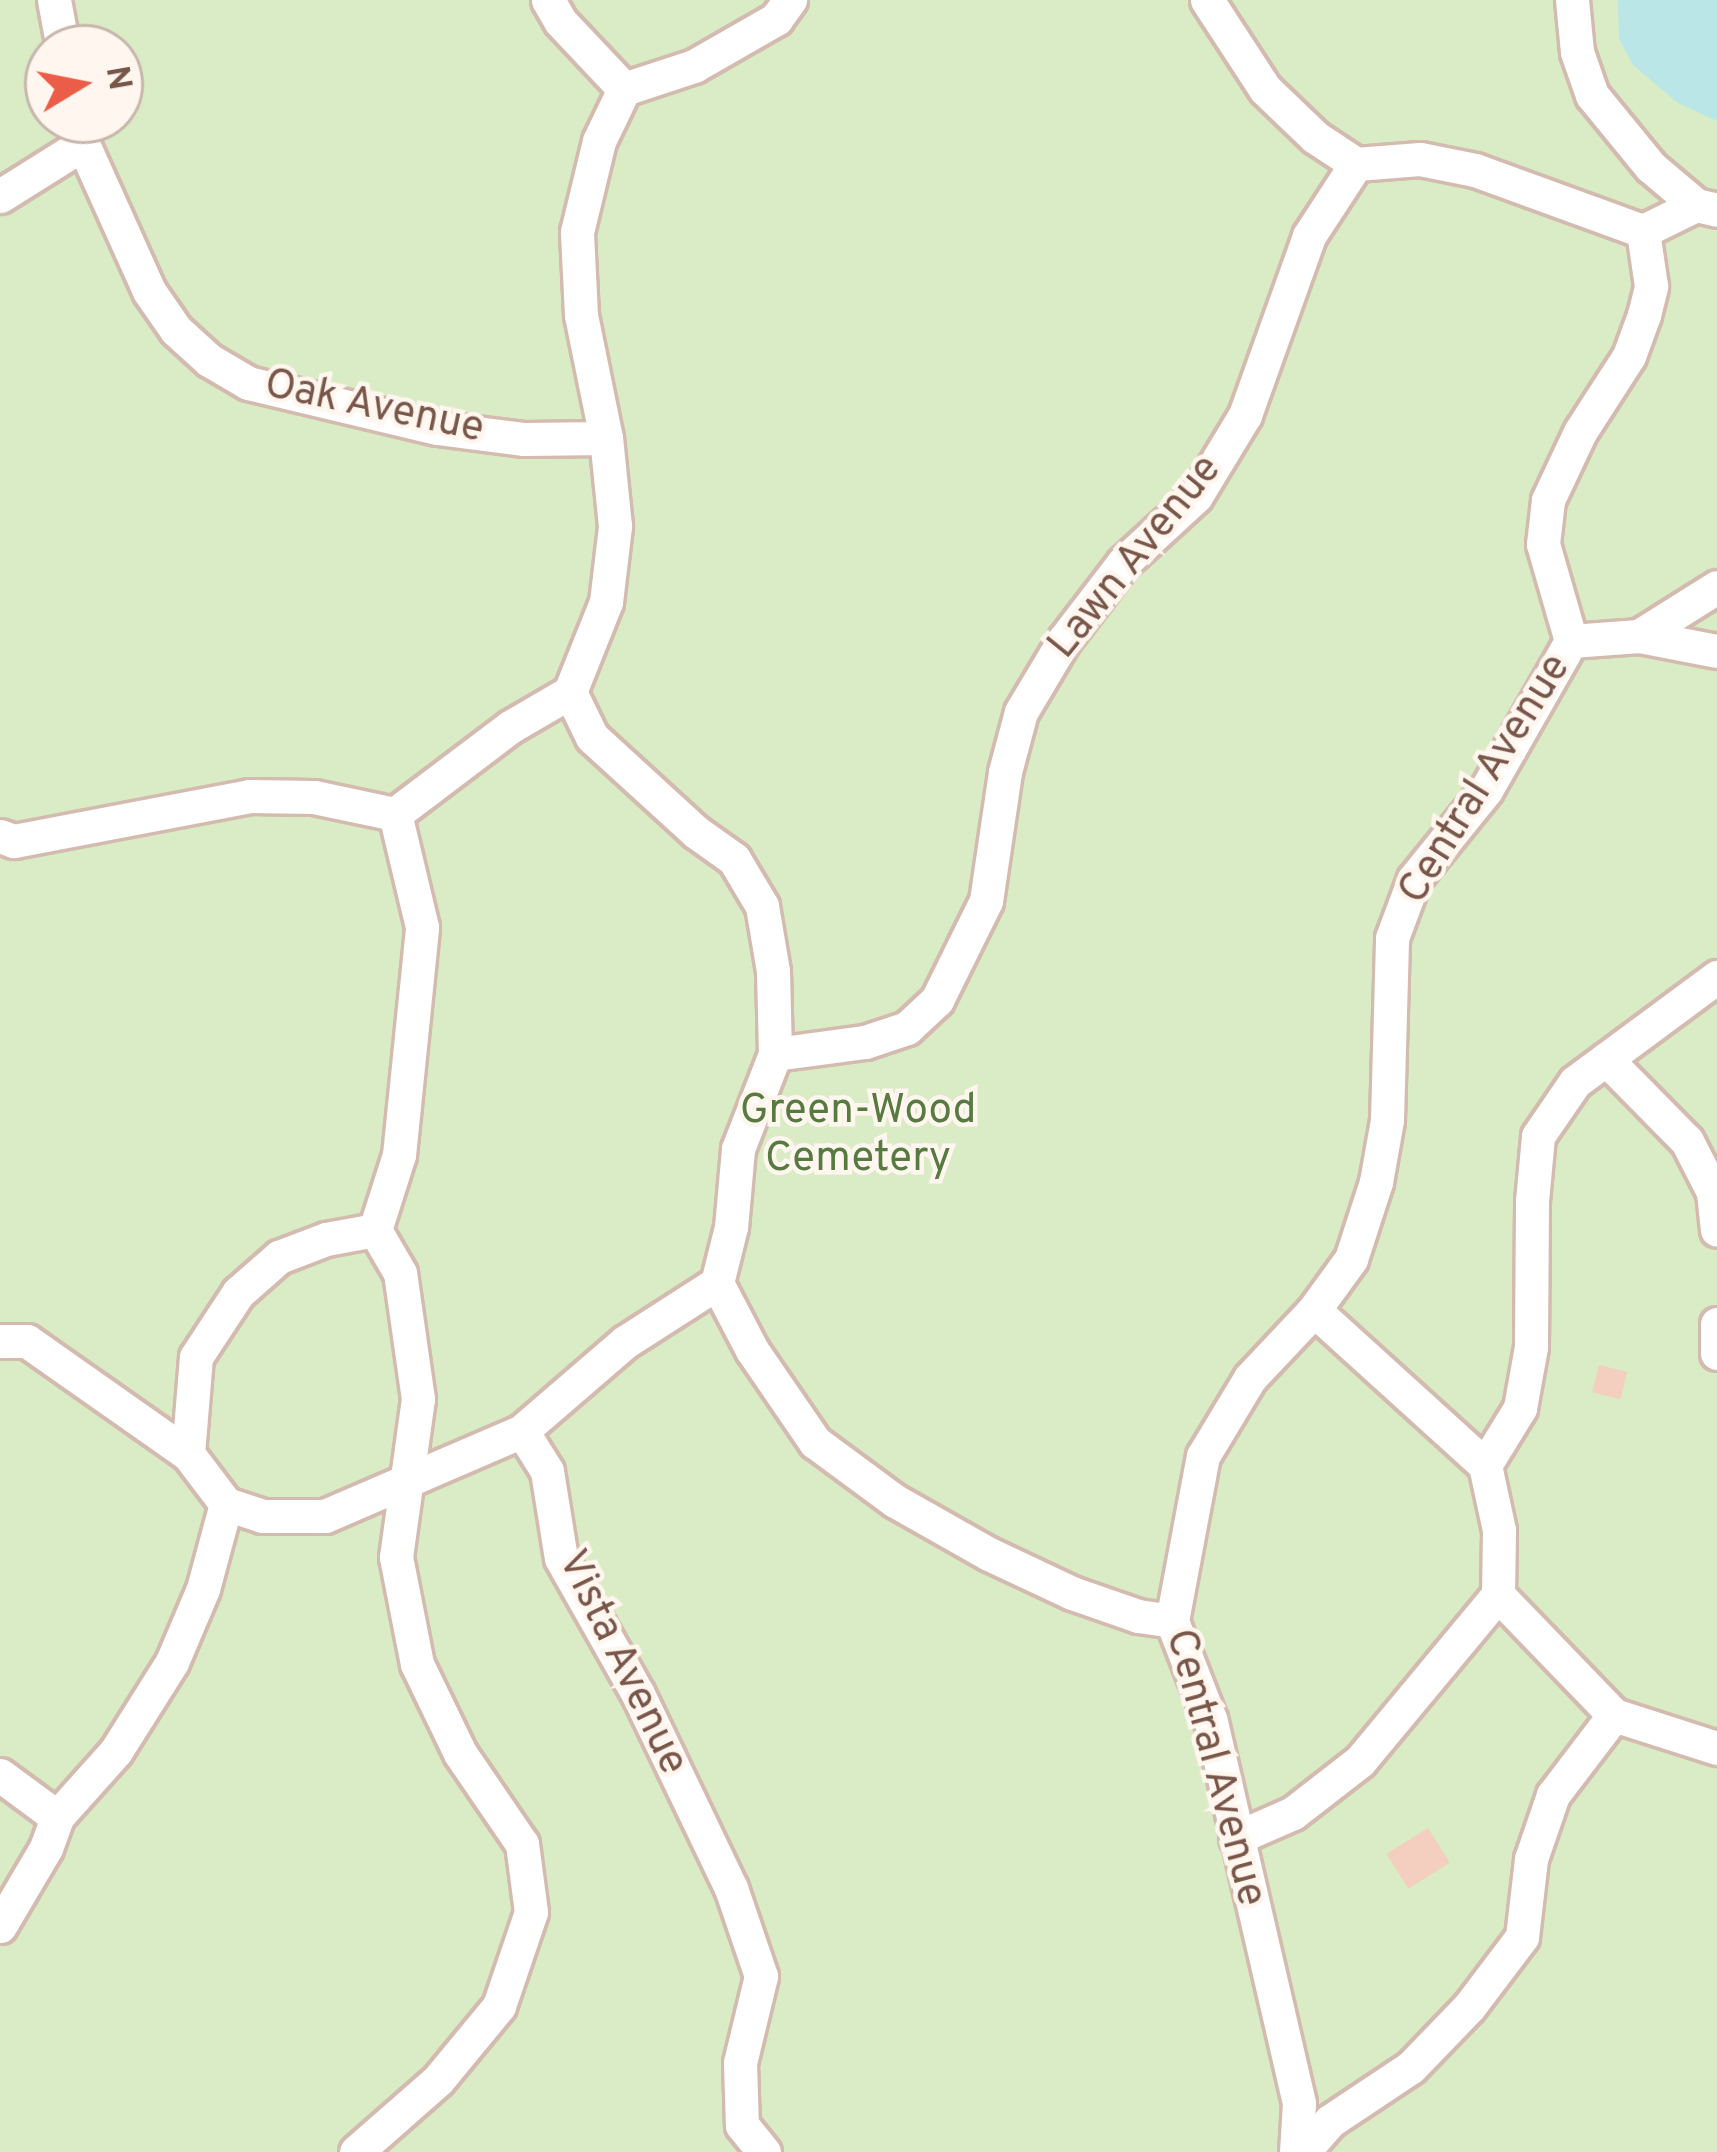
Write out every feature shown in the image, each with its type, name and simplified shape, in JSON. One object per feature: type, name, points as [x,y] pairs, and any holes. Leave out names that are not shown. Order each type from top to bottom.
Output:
[{"type":"lane","points":[[548,0],[560,21],[624,89]]},
{"type":"lane","points":[[0,836],[14,841],[249,796],[314,797],[395,814],[510,727],[570,692],[606,602],[615,526],[606,438],[581,315],[578,229],[599,141],[624,89],[694,66],[776,20],[790,0]]},
{"type":"lane","points":[[1207,0],[1265,89],[1315,137],[1355,164],[1420,160],[1475,170],[1643,231],[1706,208]]},
{"type":"lane","points":[[1572,0],[1577,52],[1592,94],[1651,166],[1706,208]]},
{"type":"lane","points":[[0,196],[65,144]]},
{"type":"lane","name":"Oak Avenue","points":[[85,144],[148,291],[176,330],[209,360],[248,383],[436,428],[524,439],[606,438]]},
{"type":"lane","name":"Lawn Avenue","points":[[775,1054],[865,1042],[907,1028],[938,1000],[986,901],[1005,772],[1021,712],[1064,640],[1123,563],[1196,496],[1245,415],[1309,236],[1355,164]]},
{"type":"lane","points":[[1570,641],[1543,544],[1548,500],[1580,432],[1629,356],[1645,315],[1651,286],[1643,231]]},
{"type":"lane","name":"Central Avenue","points":[[1300,2152],[1298,2103],[1210,1719],[1172,1621],[1203,1456],[1250,1378],[1314,1310],[1351,1258],[1376,1183],[1388,1120],[1392,938],[1414,879],[1486,790],[1570,641],[1639,636],[1717,587]]},
{"type":"lane","points":[[1639,636],[1717,651]]},
{"type":"lane","points":[[570,692],[592,737],[696,832],[734,859],[762,906],[773,971],[775,1054],[738,1150],[731,1227],[717,1282],[752,1350],[815,1442],[896,1501],[988,1554],[1072,1593],[1138,1616],[1172,1621]]},
{"type":"lane","points":[[356,2152],[438,2080],[499,2006],[531,1912],[522,1844],[460,1753],[417,1664],[396,1557],[418,1399],[400,1273],[375,1230],[399,1155],[422,927],[395,814]]},
{"type":"lane","points":[[1485,1465],[1520,1408],[1531,1347],[1532,1201],[1538,1136],[1575,1082],[1717,977]]},
{"type":"lane","points":[[1606,1059],[1687,1141],[1713,1192],[1717,1230]]},
{"type":"lane","points":[[188,1454],[196,1357],[238,1293],[279,1257],[326,1239],[375,1230]]},
{"type":"lane","points":[[0,1341],[27,1342],[188,1454],[226,1504],[262,1516],[325,1516],[523,1432],[625,1342],[717,1282]]},
{"type":"lane","points":[[1236,1838],[1293,1813],[1360,1761],[1498,1595],[1498,1530],[1485,1465],[1314,1310]]},
{"type":"lane","points":[[1717,1324],[1717,1352]]},
{"type":"lane","name":"Vista Avenue","points":[[523,1432],[547,1471],[561,1558],[649,1716],[731,1888],[761,1976],[740,2063],[742,2125],[764,2152]]},
{"type":"lane","points":[[0,1926],[46,1848],[57,1817],[116,1751],[172,1662],[203,1589],[226,1504]]},
{"type":"lane","points":[[1498,1595],[1614,1715],[1717,1748]]},
{"type":"lane","points":[[1300,2152],[1330,2121],[1411,2067],[1469,2007],[1522,1936],[1531,1859],[1552,1795],[1614,1715]]},
{"type":"lane","points":[[0,1774],[57,1817]]},
{"type":"green space","name":"Green-Wood Cemetery","points":[[0,0],[1717,0],[1717,2152],[0,2152]]},
{"type":"water","points":[[1618,0],[1717,0],[1717,121],[1678,103],[1633,65],[1619,39]]},
{"type":"building","points":[[1599,1365],[1627,1372],[1620,1399],[1592,1392]]},
{"type":"building","points":[[1428,1828],[1450,1863],[1408,1889],[1386,1854]]}]
